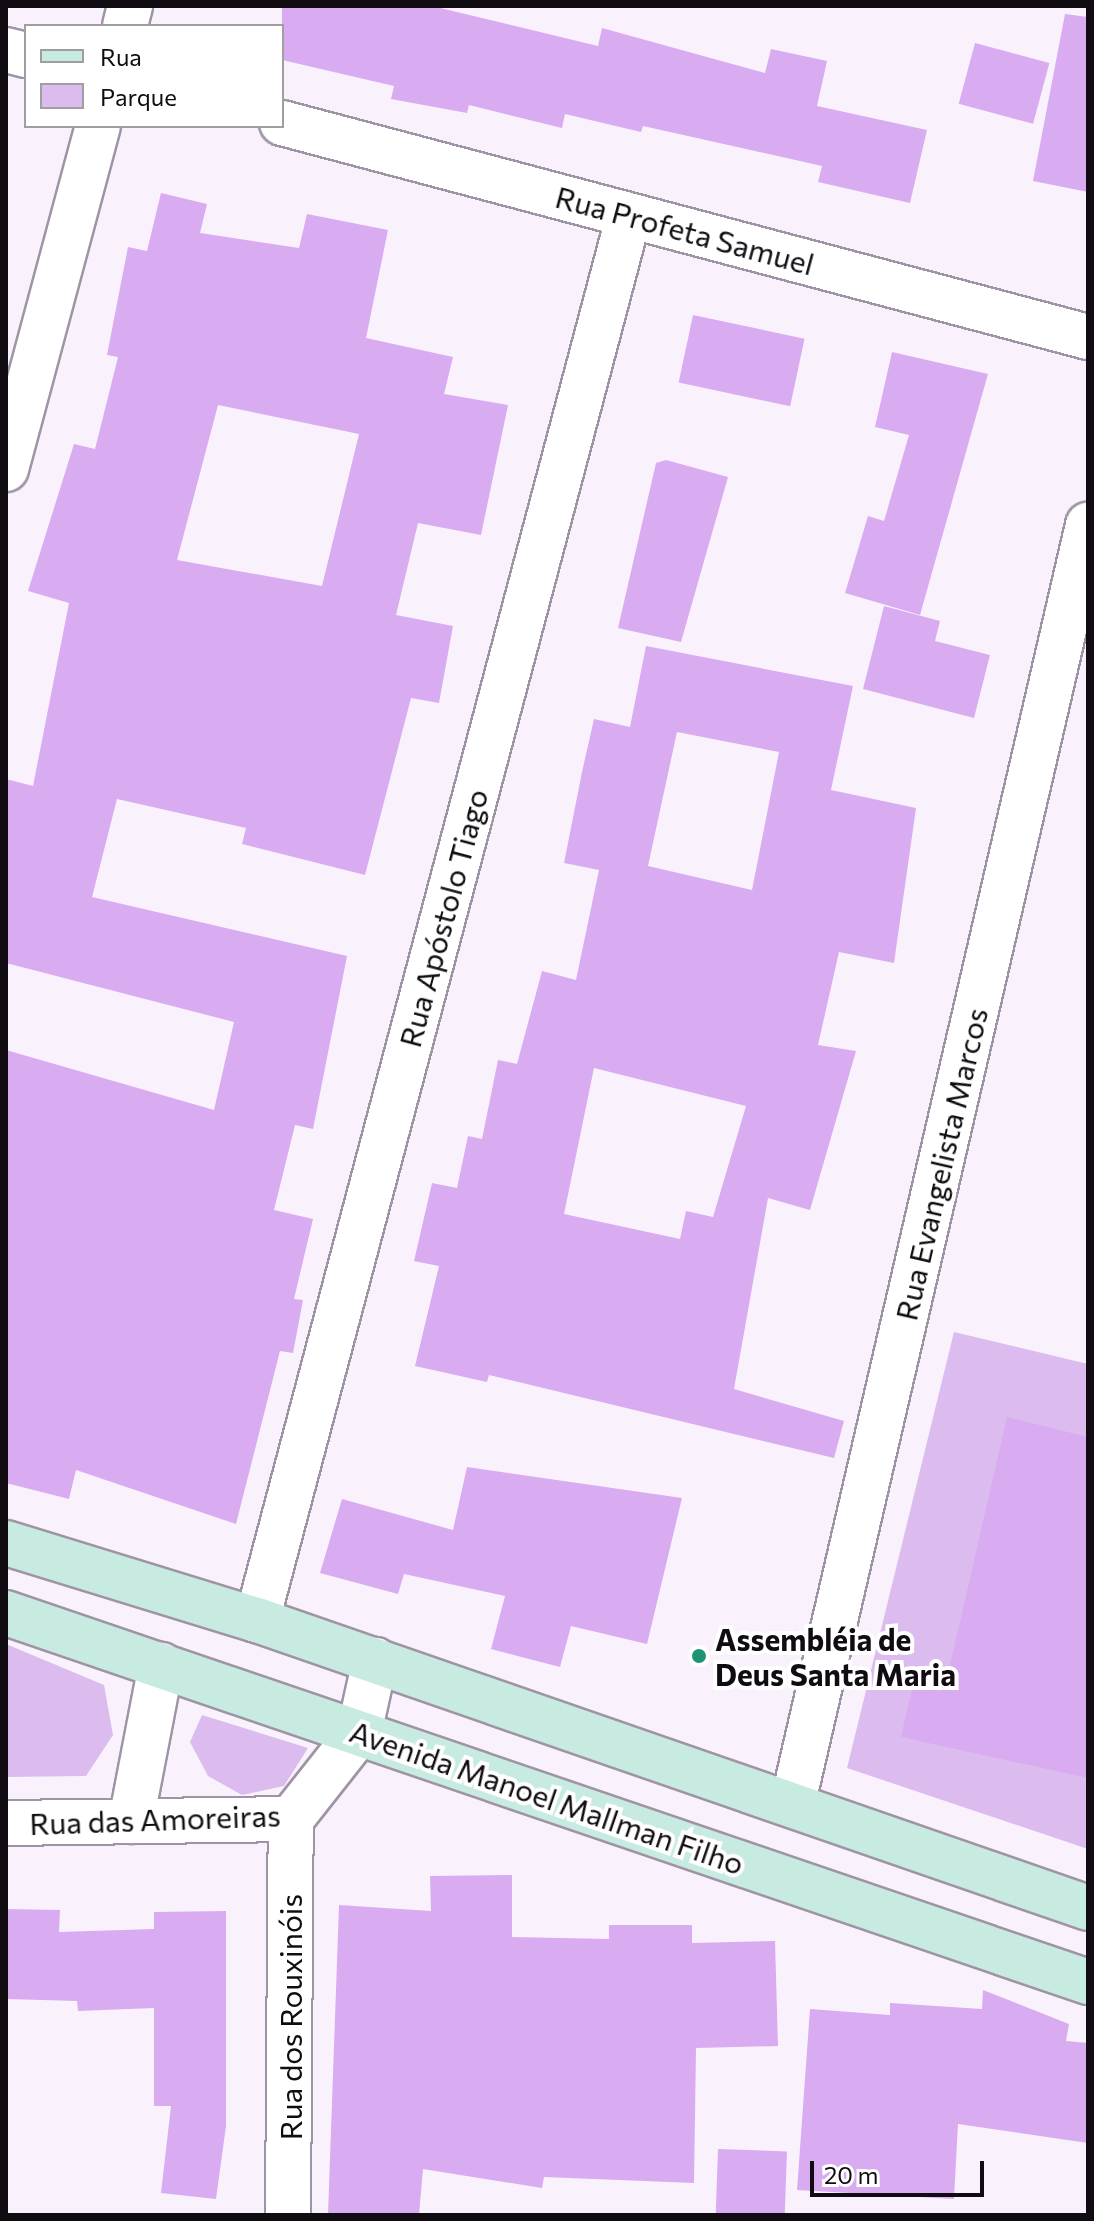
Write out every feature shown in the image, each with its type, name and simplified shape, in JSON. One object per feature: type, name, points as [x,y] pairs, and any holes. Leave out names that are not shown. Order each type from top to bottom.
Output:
[{"type":"street","name":"Rua Profeta Samuel","points":[[284,124],[1088,337]]},
{"type":"street","points":[[6,469],[97,128]]},
{"type":"street","name":"Rua Apóstolo Tiago","points":[[257,1620],[629,215]]},
{"type":"street","name":"Rua Evangelista Marcos","points":[[793,1802],[1088,525]]},
{"type":"street","points":[[6,1543],[257,1620],[793,1802],[1088,1908]]},
{"type":"street","name":"Avenida Manoel Mallman Filho","points":[[6,1613],[1088,1982]]},
{"type":"street","points":[[359,1733],[375,1660]]},
{"type":"street","points":[[131,1821],[161,1665]]},
{"type":"street","name":"Rua das Amoreiras","points":[[6,1823],[291,1819],[359,1733]]},
{"type":"street","name":"Rua dos Rouxinóis","points":[[288,2215],[291,1819]]},
{"type":"green space","points":[[954,1332],[1088,1364],[1088,1849],[847,1768]]},
{"type":"green space","points":[[6,1644],[104,1685],[113,1735],[86,1776],[6,1777]]},
{"type":"green space","points":[[202,1715],[308,1748],[284,1786],[242,1795],[208,1776],[190,1742]]},
{"type":"building","points":[[282,6],[432,6],[598,46],[602,28],[765,73],[771,49],[827,61],[817,106],[927,130],[910,203],[818,182],[822,166],[643,126],[641,132],[565,114],[562,128],[469,105],[467,113],[391,99],[394,86],[284,60]]},
{"type":"building","points":[[1065,14],[1088,17],[1088,192],[1033,181]]},
{"type":"building","points":[[975,43],[1049,63],[1033,124],[959,104]]},
{"type":"building","points":[[161,193],[207,204],[200,233],[299,248],[307,214],[388,230],[366,338],[453,357],[444,394],[508,405],[481,535],[418,523],[396,615],[453,626],[439,703],[411,698],[365,875],[242,844],[246,828],[117,799],[92,897],[347,956],[313,1129],[295,1125],[274,1210],[313,1219],[294,1299],[303,1300],[293,1353],[280,1351],[236,1524],[76,1470],[69,1499],[6,1483],[6,1050],[214,1110],[234,1022],[6,963],[6,779],[33,786],[69,603],[28,591],[74,444],[95,449],[118,357],[107,355],[128,247],[147,251]],"holes":[[[218,405],[359,434],[322,586],[177,560]]]},
{"type":"building","points":[[693,315],[805,339],[790,406],[679,382]]},
{"type":"building","points":[[892,352],[988,374],[920,615],[845,593],[868,516],[884,521],[909,435],[875,427]]},
{"type":"building","points":[[666,460],[728,477],[681,642],[618,628],[656,463]]},
{"type":"building","points":[[884,606],[940,621],[935,641],[990,655],[974,718],[863,689]]},
{"type":"building","points":[[646,646],[853,686],[831,790],[916,808],[894,963],[839,952],[818,1045],[856,1051],[810,1210],[768,1198],[734,1389],[844,1421],[834,1458],[489,1375],[487,1382],[415,1366],[439,1266],[414,1261],[432,1183],[457,1188],[468,1136],[482,1139],[498,1060],[517,1064],[542,971],[576,980],[599,870],[564,863],[582,772],[594,719],[630,727]],"holes":[[[677,732],[779,752],[752,890],[648,866]],[[594,1068],[746,1106],[713,1217],[686,1211],[680,1239],[564,1214]]]},
{"type":"building","points":[[1007,1417],[1088,1437],[1088,1778],[901,1737],[917,1667],[948,1674]]},
{"type":"building","points":[[467,1467],[682,1498],[647,1644],[571,1626],[560,1667],[491,1649],[505,1596],[404,1574],[398,1594],[320,1573],[342,1499],[453,1530]]},
{"type":"building","points":[[512,1875],[512,1937],[609,1939],[609,1925],[692,1925],[692,1943],[775,1941],[778,2046],[696,2048],[694,2183],[544,2177],[542,2188],[423,2169],[419,2215],[328,2215],[339,1905],[431,1911],[430,1876]]},
{"type":"building","points":[[6,1909],[60,1910],[59,1932],[154,1929],[154,1912],[226,1911],[226,2126],[216,2199],[161,2193],[171,2106],[154,2106],[154,2008],[78,2011],[77,2001],[6,1999]]},
{"type":"building","points":[[983,1990],[1069,2024],[1066,2041],[1088,2043],[1088,2143],[958,2124],[954,2199],[797,2190],[810,2009],[890,2015],[890,2003],[982,2009]]},
{"type":"building","points":[[718,2149],[787,2151],[785,2215],[716,2215]]},
{"type":"place","name":"Assembléia de Deus Santa Maria","points":[[699,1656]]}]
